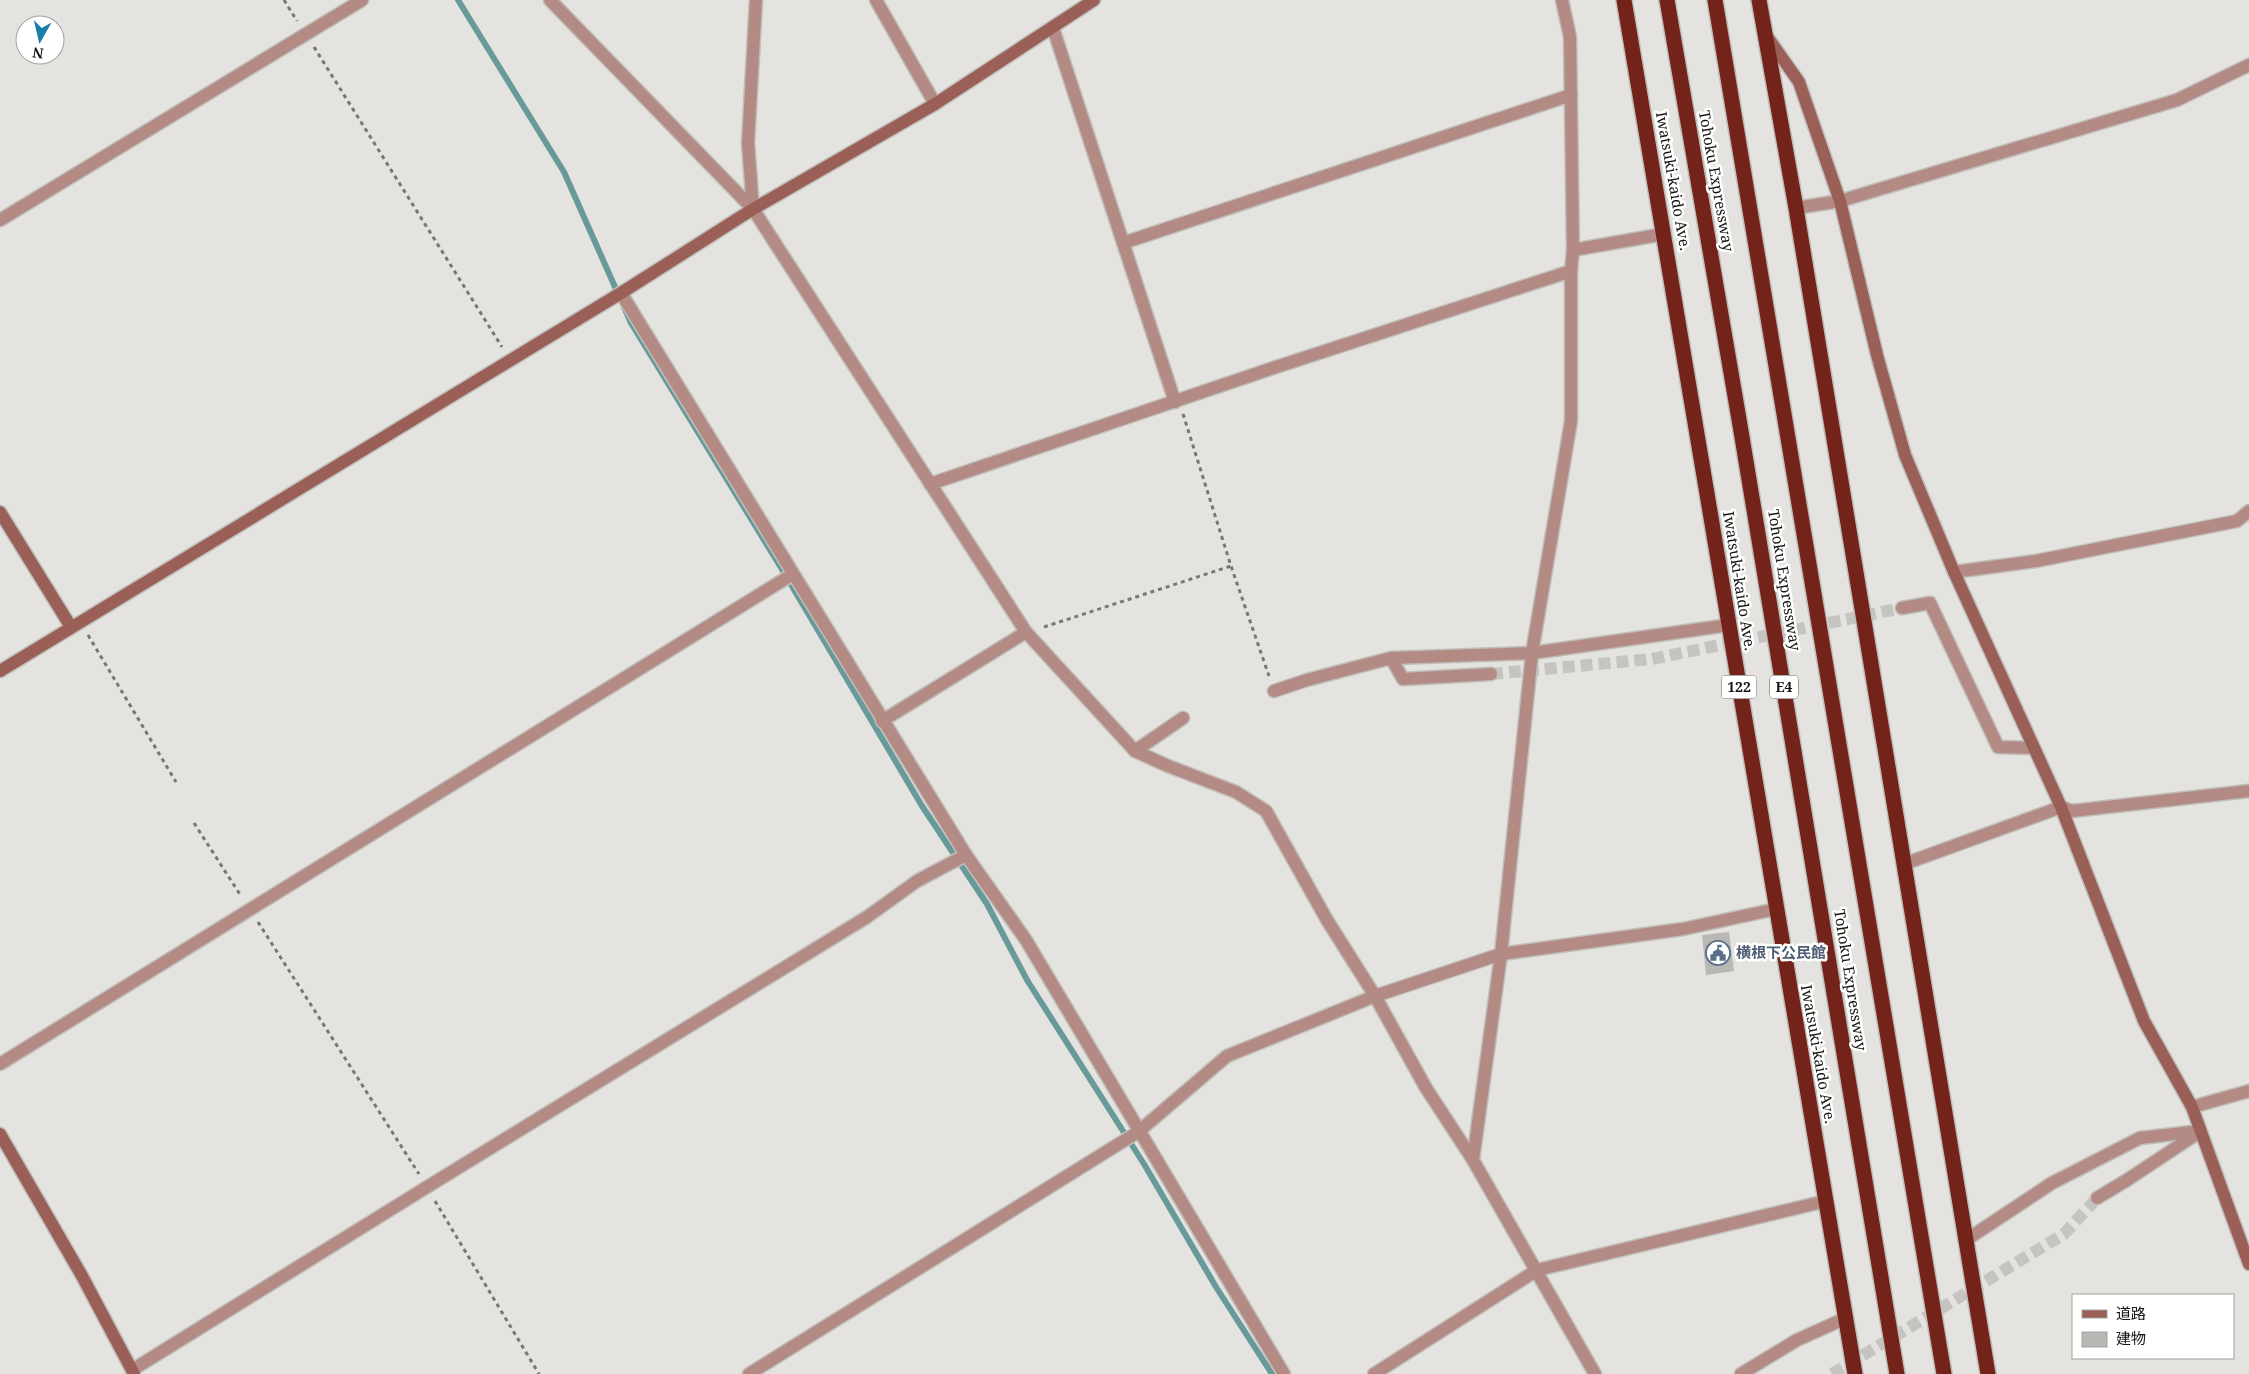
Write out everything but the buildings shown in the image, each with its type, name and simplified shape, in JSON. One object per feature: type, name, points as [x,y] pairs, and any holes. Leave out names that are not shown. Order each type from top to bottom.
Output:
[{"type":"highway","name":"Iwatsuki-kaido Ave.","points":[[1624,0],[1855,1374]]},
{"type":"highway","name":"Tohoku Expressway","points":[[1667,0],[1898,1374]]},
{"type":"highway","name":"Tohoku Expressway","points":[[1715,0],[1944,1374]]},
{"type":"highway","points":[[1759,0],[1796,208],[1988,1374]]},
{"type":"street","points":[[0,220],[362,0]]},
{"type":"street","points":[[550,0],[753,209],[1026,632],[1134,751],[1236,792],[1266,811],[1327,920],[1375,996],[1426,1088],[1474,1160],[1504,1217],[1537,1270],[1595,1374]]},
{"type":"street","points":[[753,209],[748,142],[756,0]]},
{"type":"street","points":[[876,0],[935,104]]},
{"type":"street","points":[[0,671],[621,293],[753,209],[935,104],[1094,0]]},
{"type":"street","points":[[1474,1160],[1501,954],[1532,653],[1571,421],[1571,272],[1573,250],[1570,37],[1562,0]]},
{"type":"street","points":[[1053,28],[1176,401]]},
{"type":"street","points":[[1765,34],[1799,82],[1840,200],[1877,355],[1905,455],[1954,572],[2061,807],[2144,1021],[2192,1107],[2249,1264]]},
{"type":"street","points":[[1796,208],[1840,200],[2177,100],[2249,65]]},
{"type":"street","points":[[1122,242],[1571,95]]},
{"type":"street","points":[[1573,250],[1664,234]]},
{"type":"street","points":[[930,484],[1176,401],[1571,272]]},
{"type":"street","points":[[621,293],[882,721],[966,855],[1026,940],[1138,1132],[1284,1374]]},
{"type":"street","points":[[1954,572],[2036,561],[2237,521],[2249,511]]},
{"type":"street","points":[[0,512],[75,624]]},
{"type":"street","points":[[0,1064],[793,574]]},
{"type":"street","points":[[1902,608],[1930,602],[1998,747],[2033,748]]},
{"type":"street","points":[[1274,691],[1307,680],[1391,658],[1532,653],[1729,625]]},
{"type":"street","points":[[882,721],[1026,632]]},
{"type":"street","points":[[1391,658],[1403,680],[1491,674]]},
{"type":"street","points":[[1134,751],[1183,718]]},
{"type":"street","points":[[1904,864],[2061,807],[2072,811],[2249,791]]},
{"type":"street","points":[[1,1138],[82,1276],[133,1372],[427,1186],[867,918],[916,881],[966,855]]},
{"type":"street","points":[[750,1374],[1138,1132],[1227,1056],[1375,996],[1501,954],[1683,930],[1776,910]]},
{"type":"street","points":[[2192,1107],[2249,1090]]},
{"type":"street","points":[[1966,1240],[2052,1183],[2140,1138],[2200,1131]]},
{"type":"street","points":[[2097,1198],[2200,1131]]},
{"type":"street","points":[[1374,1374],[1537,1270],[1826,1201]]},
{"type":"street","points":[[1741,1374],[1797,1340],[1846,1318]]},
{"type":"path","points":[[284,0],[511,360]]},
{"type":"path","points":[[1176,401],[1274,691]]},
{"type":"path","points":[[1026,632],[1231,566]]},
{"type":"path","points":[[75,624],[176,782]]},
{"type":"path","points":[[194,823],[427,1186],[539,1374]]},
{"type":"waterway","points":[[458,0],[564,172],[619,296]]},
{"type":"waterway","points":[[624,307],[631,323],[780,566],[922,806],[987,904],[1027,980],[1144,1164],[1216,1287],[1272,1374]]},
{"type":"tunnel","points":[[1491,674],[1652,659],[1902,608]]},
{"type":"tunnel","points":[[1832,1374],[2064,1234],[2097,1198]]},
{"type":"place","name":"横根下公民館","points":[[1718,953]]}]
